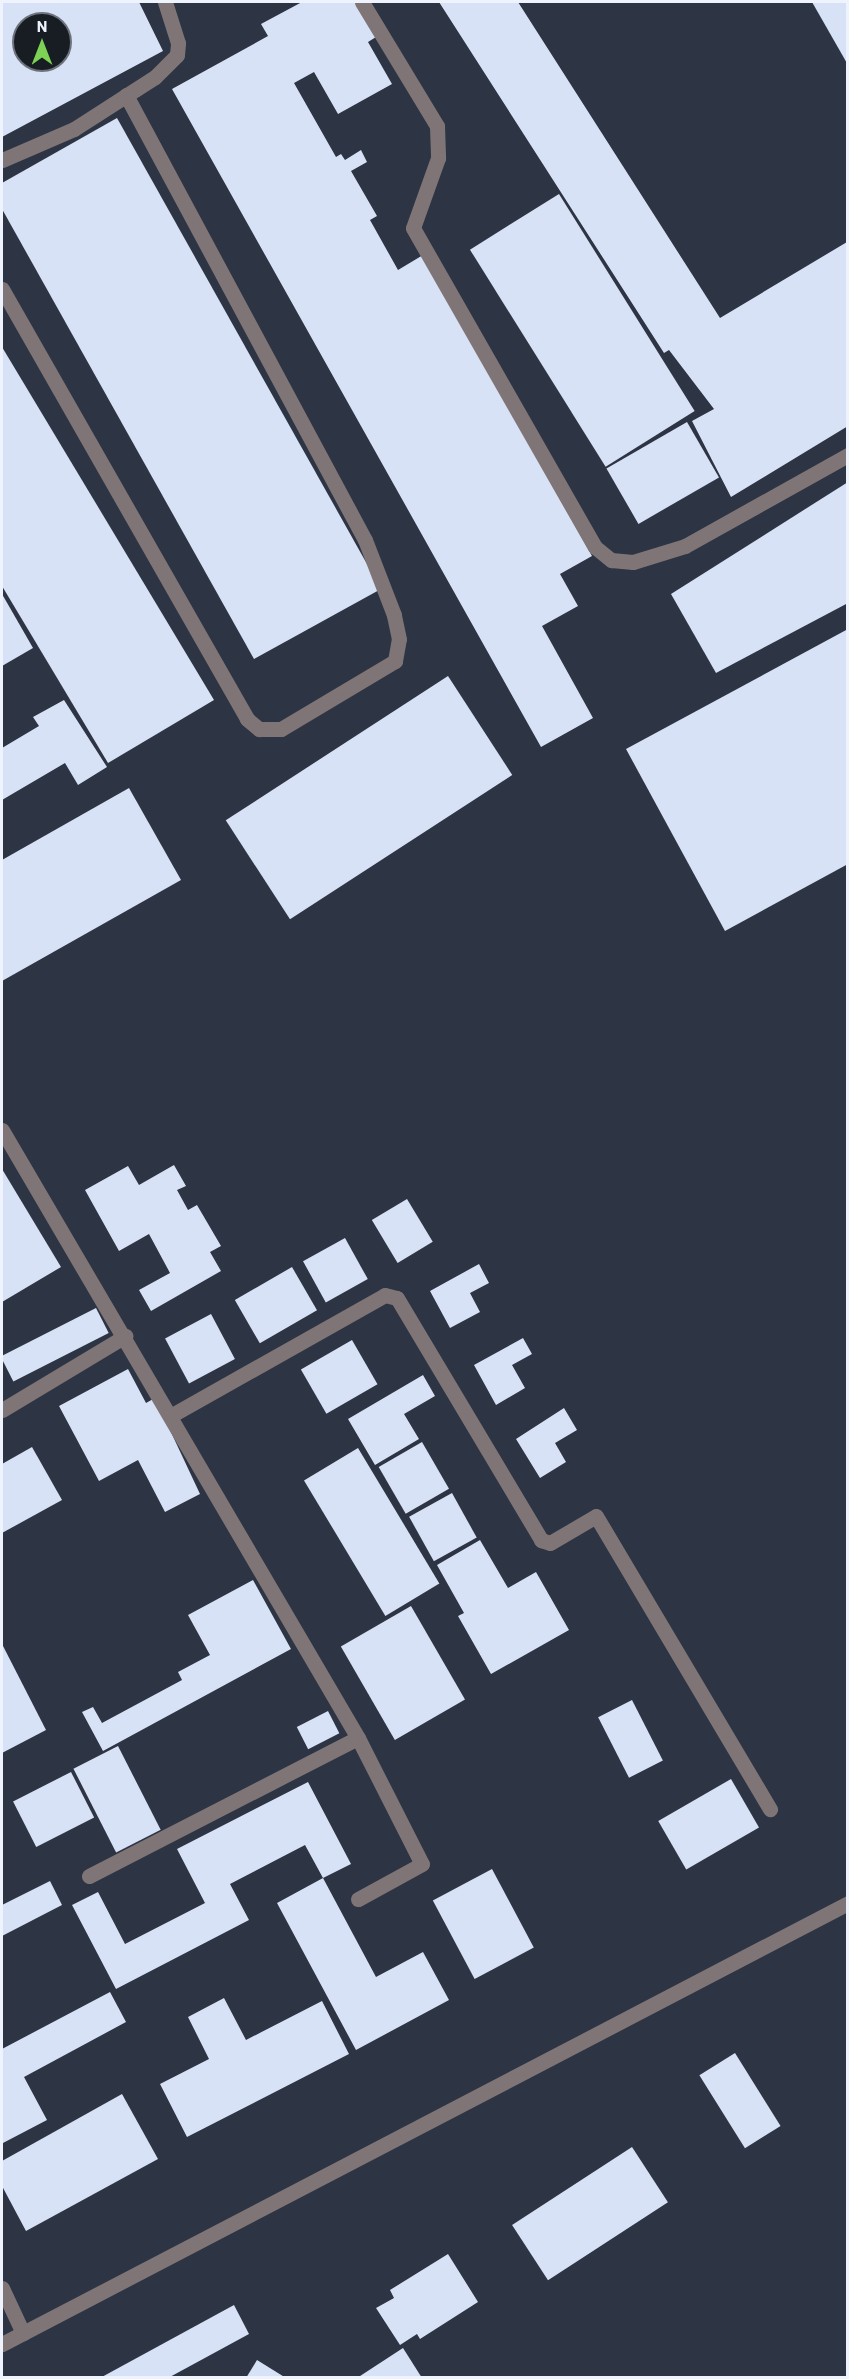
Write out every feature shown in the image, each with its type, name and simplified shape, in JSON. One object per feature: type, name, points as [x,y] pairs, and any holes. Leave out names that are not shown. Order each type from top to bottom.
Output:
[{"type":"street","points":[[2,160],[74,129],[155,77],[177,55],[178,43],[165,2]]},
{"type":"street","points":[[362,2],[437,126],[438,158],[413,228],[595,547],[611,560],[633,562],[685,546],[848,455]]},
{"type":"street","points":[[2,289],[247,719],[260,729],[281,729],[395,661],[399,639],[394,615],[365,540],[126,95]]},
{"type":"street","points":[[2,1130],[172,1415],[358,1738],[422,1864],[358,1899]]},
{"type":"street","points":[[172,1415],[385,1295],[397,1298],[541,1540],[550,1543],[596,1516],[770,1809]]},
{"type":"street","points":[[2,1410],[125,1336]]},
{"type":"street","points":[[89,1876],[358,1738]]},
{"type":"street","points":[[2,2344],[848,1903]]},
{"type":"street","points":[[2,2288],[23,2333]]},
{"type":"building","points":[[2,2],[139,2],[163,51],[2,137]]},
{"type":"building","points":[[302,2],[355,2],[376,37],[368,42],[392,84],[338,114],[314,72],[294,83],[336,157],[341,154],[345,160],[361,150],[367,162],[351,171],[377,216],[370,220],[398,270],[423,255],[592,556],[560,574],[578,606],[542,626],[593,718],[541,747],[172,89],[268,36],[261,24]]},
{"type":"building","points":[[439,2],[518,2],[720,318],[847,242],[848,426],[731,497],[692,421],[714,409],[669,350],[664,353]]},
{"type":"building","points":[[812,2],[848,2],[848,65]]},
{"type":"building","points":[[117,118],[381,589],[254,659],[2,209],[2,183]]},
{"type":"building","points":[[559,194],[695,411],[606,467],[470,250]]},
{"type":"building","points":[[2,347],[214,700],[108,763],[2,586]]},
{"type":"building","points":[[687,422],[719,477],[638,524],[606,469]]},
{"type":"building","points":[[848,482],[848,603],[716,673],[671,594]]},
{"type":"building","points":[[2,594],[33,648],[2,666]]},
{"type":"building","points":[[848,629],[848,864],[725,931],[626,749]]},
{"type":"building","points":[[448,676],[512,775],[290,919],[226,820]]},
{"type":"building","points":[[64,700],[107,767],[78,785],[65,763],[2,800],[2,748],[39,726],[33,717]]},
{"type":"building","points":[[129,788],[181,880],[2,981],[2,860]]},
{"type":"building","points":[[174,1165],[186,1186],[177,1190],[188,1210],[197,1205],[221,1246],[210,1252],[221,1271],[151,1311],[139,1290],[170,1273],[149,1234],[119,1251],[85,1190],[128,1166],[139,1185]]},
{"type":"building","points":[[2,1169],[61,1267],[2,1302]]},
{"type":"building","points":[[407,1199],[433,1242],[398,1263],[372,1220]]},
{"type":"building","points":[[345,1238],[368,1279],[326,1302],[303,1261]]},
{"type":"building","points":[[479,1264],[489,1283],[470,1293],[480,1312],[450,1328],[430,1291]]},
{"type":"building","points":[[292,1267],[317,1310],[260,1343],[235,1300]]},
{"type":"building","points":[[96,1308],[109,1333],[13,1382],[2,1356]]},
{"type":"building","points":[[211,1314],[235,1359],[189,1383],[165,1338]]},
{"type":"building","points":[[523,1338],[532,1354],[512,1365],[525,1388],[496,1405],[474,1365]]},
{"type":"building","points":[[352,1340],[378,1384],[326,1414],[301,1370]]},
{"type":"building","points":[[128,1369],[146,1403],[155,1398],[200,1494],[165,1512],[138,1460],[99,1481],[59,1406]]},
{"type":"building","points":[[423,1375],[435,1396],[404,1414],[419,1439],[375,1465],[348,1419]]},
{"type":"building","points":[[564,1408],[577,1430],[555,1443],[566,1462],[540,1478],[516,1439]]},
{"type":"building","points":[[422,1442],[449,1489],[406,1514],[379,1467]]},
{"type":"building","points":[[32,1447],[62,1500],[2,1533],[2,1464]]},
{"type":"building","points":[[358,1448],[439,1583],[385,1616],[304,1480]]},
{"type":"building","points":[[452,1493],[477,1538],[434,1561],[409,1517]]},
{"type":"building","points":[[480,1540],[508,1588],[536,1572],[569,1630],[491,1674],[458,1616],[464,1613],[437,1565]]},
{"type":"building","points":[[253,1580],[291,1649],[103,1751],[82,1712],[93,1707],[102,1723],[182,1680],[178,1672],[210,1655],[188,1615]]},
{"type":"building","points":[[411,1606],[465,1700],[395,1740],[341,1647]]},
{"type":"building","points":[[2,1644],[46,1730],[2,1753]]},
{"type":"building","points":[[632,1700],[663,1761],[629,1778],[598,1717]]},
{"type":"building","points":[[328,1711],[339,1733],[308,1749],[297,1727]]},
{"type":"building","points":[[118,1746],[161,1830],[116,1852],[73,1769]]},
{"type":"building","points":[[71,1772],[94,1817],[36,1847],[13,1802]]},
{"type":"building","points":[[731,1779],[759,1827],[686,1869],[658,1821]]},
{"type":"building","points":[[308,1782],[351,1864],[323,1878],[305,1845],[230,1884],[249,1920],[116,1989],[72,1905],[98,1892],[125,1944],[205,1903],[177,1849]]},
{"type":"building","points":[[492,1869],[534,1948],[475,1979],[433,1900]]},
{"type":"building","points":[[323,1878],[376,1977],[423,1952],[449,2000],[356,2050],[277,1903]]},
{"type":"building","points":[[50,1881],[62,1905],[2,1936],[2,1905]]},
{"type":"building","points":[[110,1992],[126,2022],[24,2077],[47,2120],[3,2143],[2,2049]]},
{"type":"building","points":[[224,1998],[246,2040],[322,2001],[349,2054],[187,2137],[160,2084],[209,2059],[188,2017]]},
{"type":"building","points":[[735,2053],[781,2126],[745,2148],[699,2075]]},
{"type":"building","points":[[122,2094],[158,2159],[26,2231],[2,2186],[2,2161]]},
{"type":"building","points":[[632,2147],[668,2202],[548,2280],[512,2225]]},
{"type":"building","points":[[448,2254],[478,2302],[420,2339],[417,2334],[400,2345],[376,2308],[394,2298],[390,2290]]},
{"type":"building","points":[[234,2305],[249,2334],[168,2378],[100,2378]]},
{"type":"building","points":[[403,2348],[422,2378],[357,2378]]},
{"type":"building","points":[[257,2360],[286,2378],[246,2378]]}]
